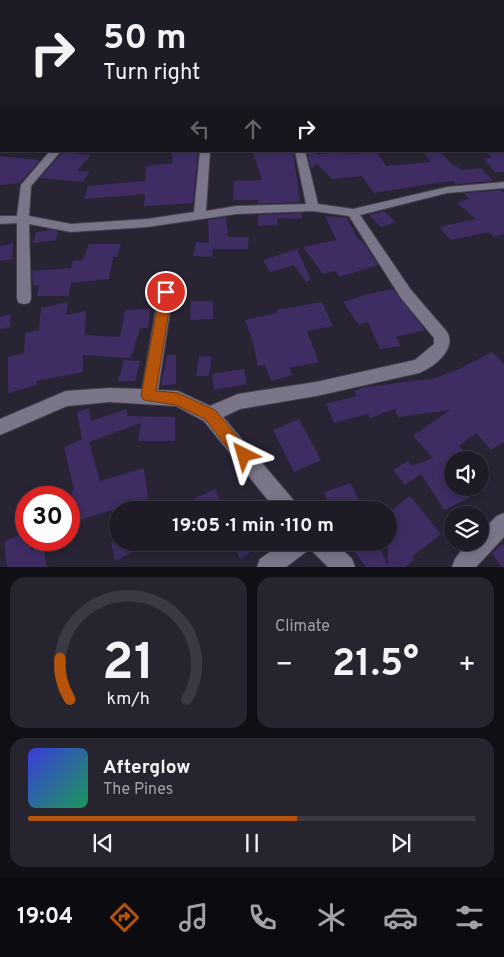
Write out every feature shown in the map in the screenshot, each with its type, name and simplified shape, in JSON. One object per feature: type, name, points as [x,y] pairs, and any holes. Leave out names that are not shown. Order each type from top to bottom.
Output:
[{"type":"street","points":[[24,299],[23,219],[26,185],[55,152]]},
{"type":"street","points":[[200,214],[204,152]]},
{"type":"street","points":[[300,152],[313,207]]},
{"type":"street","points":[[0,220],[23,219],[71,228],[147,223],[236,210],[313,207],[353,214],[447,190],[504,185]]},
{"type":"street","points":[[210,414],[238,402],[316,389],[419,366],[442,347],[442,336],[406,294],[353,214]]},
{"type":"street","points":[[148,396],[166,292]]},
{"type":"street","points":[[0,427],[66,399],[110,395],[178,399],[210,414],[282,501]]},
{"type":"street","points":[[463,567],[476,550],[504,523]]},
{"type":"street","points":[[268,567],[290,551]]},
{"type":"street","points":[[327,551],[344,567]]},
{"type":"building","points":[[63,152],[91,155],[77,171],[90,172],[82,182],[40,178]]},
{"type":"building","points":[[171,152],[198,152],[193,203],[144,206],[145,194],[84,199],[88,186],[145,181],[146,166],[173,163]]},
{"type":"building","points":[[293,152],[300,202],[258,204],[258,200],[233,200],[234,181],[262,180],[253,153]]},
{"type":"building","points":[[307,152],[317,152],[317,155],[332,152],[342,152],[344,154],[377,152],[386,166],[431,162],[423,152],[441,152],[453,166],[457,166],[461,170],[481,168],[493,181],[456,184],[453,181],[443,182],[374,193],[362,176],[332,179],[317,164],[311,168]]},
{"type":"building","points":[[487,152],[504,152],[504,172],[495,172],[483,158],[492,158]]},
{"type":"building","points":[[0,156],[40,160],[20,183],[0,185]]},
{"type":"building","points":[[501,190],[504,193],[504,234],[494,237],[489,232],[451,240],[439,227],[476,219],[457,203],[469,199],[464,193]]},
{"type":"building","points":[[384,211],[396,222],[381,227],[369,215]]},
{"type":"building","points":[[302,213],[302,219],[277,218],[278,225],[258,226],[258,215]]},
{"type":"building","points":[[325,216],[347,218],[356,236],[366,246],[378,265],[340,277],[335,271],[323,274],[303,247],[336,240]]},
{"type":"building","points":[[226,217],[228,237],[249,237],[248,249],[213,249],[212,257],[193,256],[196,242],[209,243],[208,220]]},
{"type":"building","points":[[58,231],[56,240],[33,243],[36,232]]},
{"type":"building","points":[[13,243],[12,259],[0,261],[0,246]]},
{"type":"building","points":[[89,244],[121,244],[117,257],[113,257],[109,279],[71,283],[69,296],[37,296],[39,285],[33,286],[32,271],[71,268],[73,261],[83,260]]},
{"type":"building","points":[[297,249],[311,280],[306,282],[294,265],[270,272],[263,260]]},
{"type":"building","points":[[393,289],[425,330],[396,337],[401,346],[380,349],[368,322],[359,325],[343,302]]},
{"type":"building","points":[[191,301],[213,301],[213,319],[190,320]]},
{"type":"building","points":[[68,302],[66,315],[86,311],[85,335],[120,337],[125,310],[150,309],[148,328],[140,328],[131,358],[83,355],[83,372],[36,381],[37,385],[8,393],[8,357],[24,353],[25,333],[39,330],[41,308]]},
{"type":"building","points":[[322,302],[333,326],[307,331],[319,362],[289,368],[292,375],[271,381],[265,365],[258,366],[253,342],[245,320],[277,313],[276,310]]},
{"type":"building","points":[[11,314],[10,327],[0,329],[0,317]]},
{"type":"building","points":[[492,352],[504,364],[504,442],[491,450],[476,433],[459,446],[464,451],[444,451],[444,496],[472,496],[452,506],[444,506],[444,510],[421,474],[405,485],[393,470],[408,461],[412,466],[433,458],[413,436],[450,410],[398,417],[395,409],[370,418],[368,414],[334,423],[326,404],[357,396],[354,391],[366,387],[435,378],[459,369]]},
{"type":"building","points":[[167,355],[176,355],[176,384],[161,386]]},
{"type":"building","points":[[199,356],[212,357],[209,376],[196,376]]},
{"type":"building","points":[[124,360],[140,361],[135,381],[118,381]]},
{"type":"building","points":[[244,369],[247,384],[214,390],[212,374]]},
{"type":"building","points":[[89,408],[91,421],[126,409],[128,416],[175,417],[175,441],[138,441],[141,423],[89,442],[100,481],[144,468],[148,499],[141,501],[109,501],[109,511],[80,520],[80,486],[73,486],[64,447],[82,439],[77,412]]},
{"type":"building","points":[[299,419],[321,460],[294,472],[273,430]]},
{"type":"building","points":[[351,483],[359,501],[328,501],[324,492]]},
{"type":"building","points":[[215,489],[220,501],[195,501],[194,499]]},
{"type":"building","points":[[410,496],[441,534],[412,557],[414,559],[406,567],[366,567],[354,551],[381,551],[388,566],[388,551],[397,551],[397,506]]},
{"type":"building","points":[[15,536],[15,551],[44,551],[47,567],[7,567],[4,542]]},
{"type":"building","points":[[504,543],[504,567],[501,567],[492,553]]},
{"type":"building","points":[[113,551],[136,551],[115,561]]},
{"type":"building","points":[[236,551],[252,551],[240,559]]},
{"type":"route","points":[[166,292],[148,396],[178,399],[210,414],[244,455]]}]
